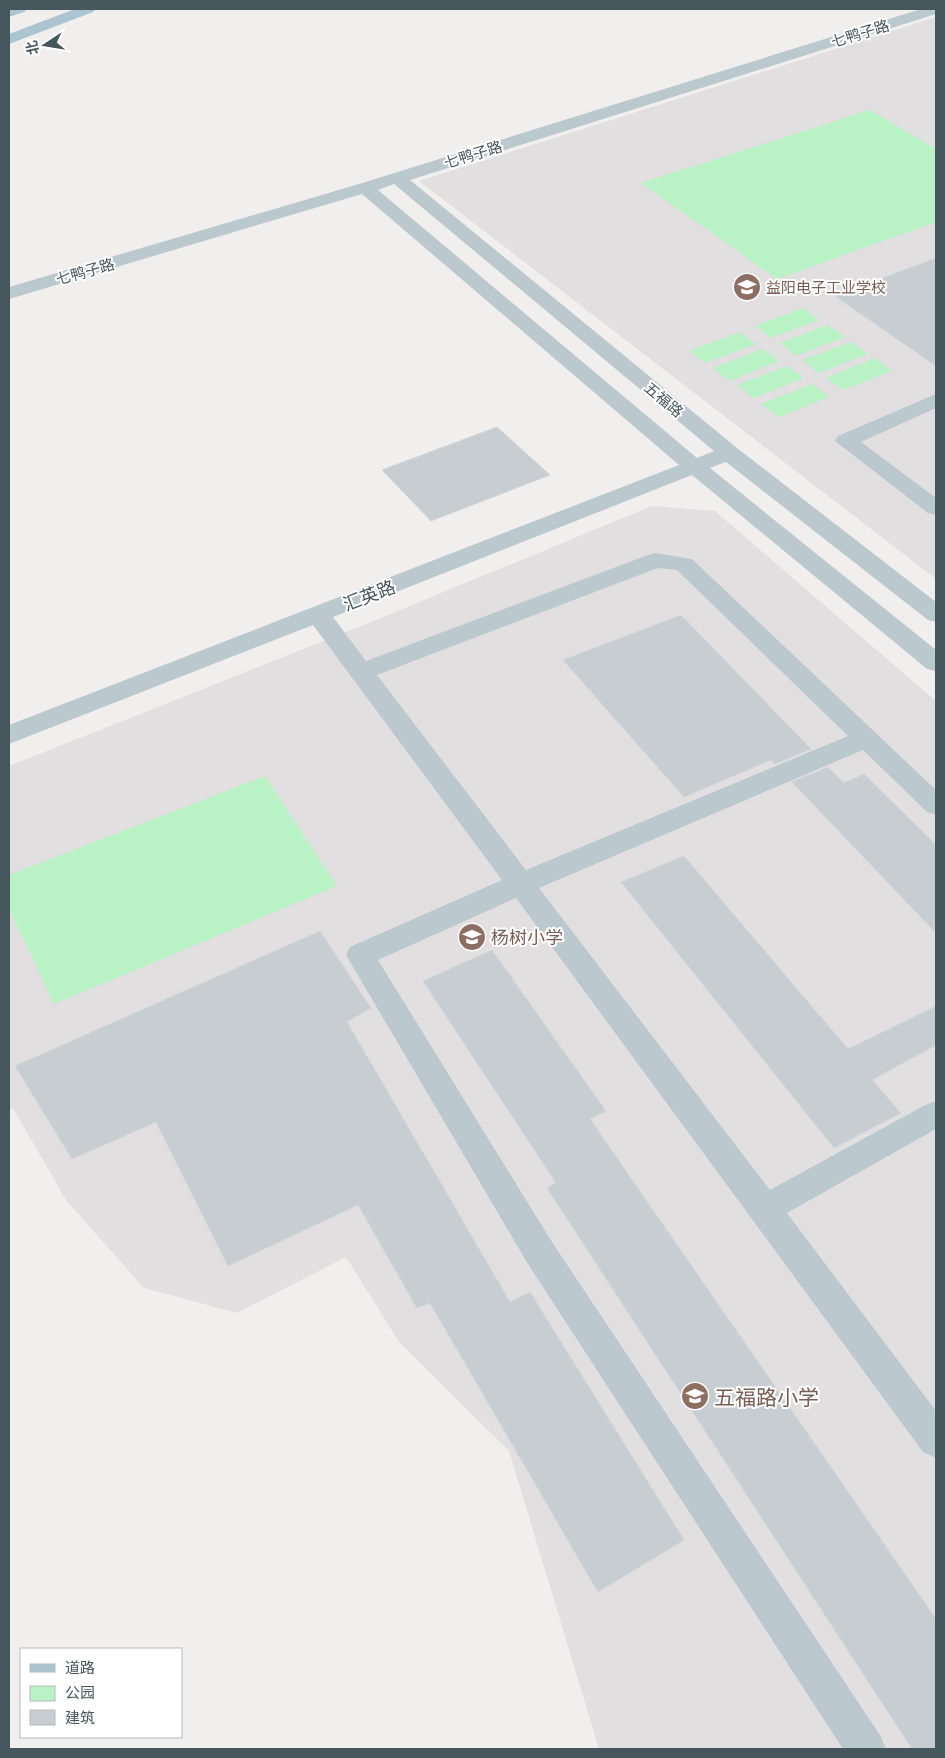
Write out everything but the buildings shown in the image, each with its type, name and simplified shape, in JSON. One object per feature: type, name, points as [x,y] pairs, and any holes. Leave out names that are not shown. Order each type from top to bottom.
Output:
[{"type":"main road","points":[[9,12],[18,9]]},
{"type":"main road","points":[[9,39],[88,9]]},
{"type":"street","name":"七鸭子路","points":[[9,293],[365,188],[936,9]]},
{"type":"street","name":"五福路","points":[[397,178],[729,453],[936,614]]},
{"type":"street","points":[[365,188],[695,467],[936,663]]},
{"type":"street","points":[[935,402],[846,441],[936,508]]},
{"type":"street","name":"汇英路","points":[[9,735],[729,453]]},
{"type":"street","points":[[361,672],[656,560],[684,564],[936,805]]},
{"type":"street","points":[[318,614],[936,1440]]},
{"type":"street","points":[[866,1749],[540,1253],[360,955],[520,884],[868,738]]},
{"type":"street","points":[[765,1209],[936,1114]]},
{"type":"shaded area","name":"益阳电子工业学校","points":[[936,17],[936,579],[419,181]]},
{"type":"shaded area","name":"杨树小学","points":[[652,506],[715,511],[936,701],[936,1749],[599,1749],[509,1451],[399,1342],[346,1257],[237,1313],[144,1288],[66,1200],[13,1108],[9,1110],[9,766],[366,624]]},
{"type":"green space","points":[[870,110],[936,149],[936,222],[777,279],[641,183]]},
{"type":"green space","points":[[803,308],[819,320],[771,338],[755,326]]},
{"type":"green space","points":[[828,325],[845,337],[796,356],[780,343]]},
{"type":"green space","points":[[740,332],[756,344],[705,363],[689,351]]},
{"type":"green space","points":[[851,342],[868,354],[819,373],[802,360]]},
{"type":"green space","points":[[763,349],[779,361],[729,381],[713,368]]},
{"type":"green space","points":[[875,358],[892,371],[843,390],[826,378]]},
{"type":"green space","points":[[787,366],[804,378],[754,398],[737,385]]},
{"type":"green space","points":[[812,384],[829,397],[779,417],[761,404]]},
{"type":"green space","points":[[265,776],[337,886],[54,1004],[9,909],[9,875]]},
{"type":"place","name":"益阳电子工业学校","points":[[747,287]]},
{"type":"place","name":"杨树小学","points":[[472,937]]},
{"type":"place","name":"五福路小学","points":[[695,1396]]}]
